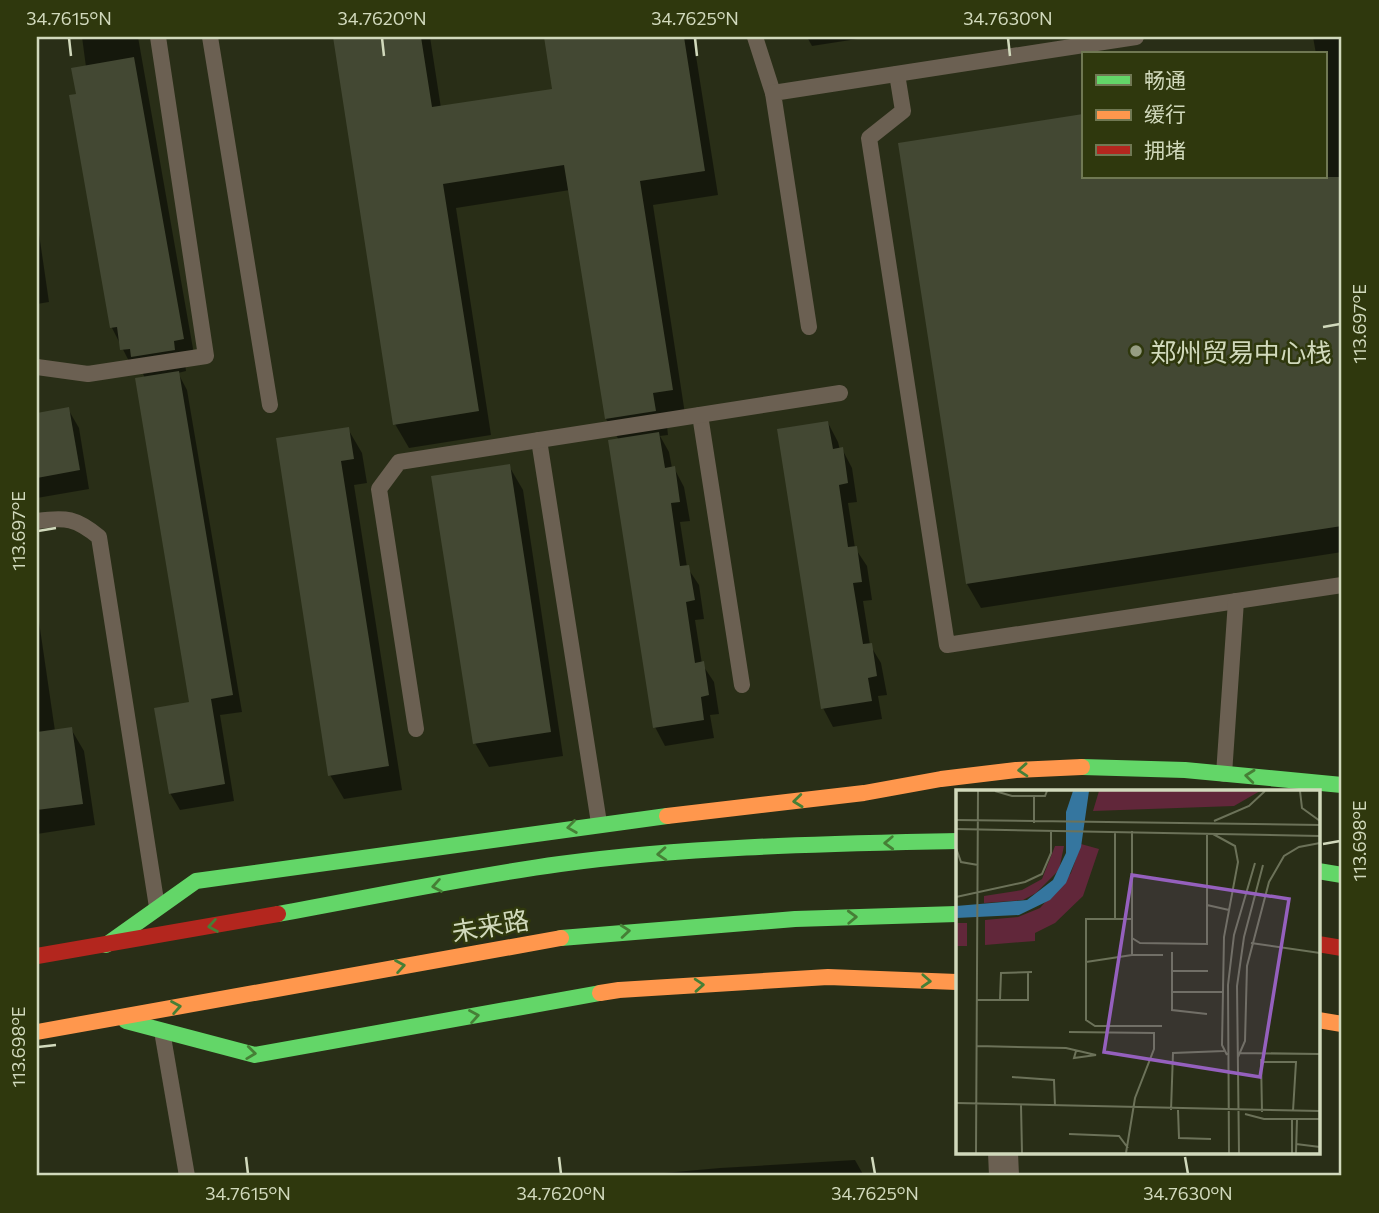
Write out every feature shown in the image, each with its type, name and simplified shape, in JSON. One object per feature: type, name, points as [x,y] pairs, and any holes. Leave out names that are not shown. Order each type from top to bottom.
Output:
[{"type":"main road","points":[[106,945],[196,881],[598,823],[864,793],[941,779],[1016,770],[1102,766],[1342,785]]},
{"type":"main road","name":"未来路","points":[[37,956],[560,863],[792,845],[956,841]]},
{"type":"main road","points":[[1320,871],[1342,874]]},
{"type":"main road","name":"未来路","points":[[37,1032],[569,936],[782,919],[956,914]]},
{"type":"main road","points":[[1320,944],[1342,947]]},
{"type":"main road","points":[[113,1018],[255,1055],[619,990],[828,976],[956,982]]},
{"type":"main road","points":[[1320,1020],[1342,1024]]},
{"type":"street","points":[[1003,1154],[1004,1176]]},
{"type":"lane","points":[[37,367],[88,374],[206,356],[158,37]]},
{"type":"lane","points":[[210,37],[270,405]]},
{"type":"lane","points":[[755,37],[773,93],[809,327]]},
{"type":"lane","points":[[773,93],[897,74],[1042,44],[1136,37]]},
{"type":"lane","points":[[897,74],[903,111],[869,138],[947,645],[1342,585]]},
{"type":"lane","points":[[416,729],[379,489],[399,462],[840,393]]},
{"type":"lane","points":[[700,415],[742,685]]},
{"type":"lane","points":[[539,440],[598,823]]},
{"type":"lane","points":[[37,521],[61,517],[82,523],[99,537],[157,909]]},
{"type":"lane","points":[[1224,774],[1236,601]]},
{"type":"lane","points":[[162,1031],[187,1176]]},
{"type":"building","points":[[333,37],[421,37],[432,107],[552,89],[544,37],[684,37],[705,171],[640,181],[673,390],[653,393],[656,411],[605,419],[564,165],[443,184],[479,411],[393,425]]},
{"type":"building","points":[[134,57],[184,339],[174,341],[175,350],[131,357],[130,349],[120,350],[117,327],[110,328],[69,95],[76,94],[71,68]]},
{"type":"building","name":"郑州贸易中心栈","points":[[1082,114],[1082,178],[1342,177],[1342,526],[966,584],[898,143]]},
{"type":"building","points":[[179,371],[233,695],[211,699],[225,784],[169,794],[154,708],[189,702],[135,378]]},
{"type":"building","points":[[69,407],[80,470],[37,478],[37,413]]},
{"type":"building","points":[[828,421],[833,449],[843,447],[848,483],[839,485],[848,547],[857,546],[862,582],[853,583],[863,644],[872,643],[877,676],[868,678],[872,701],[821,709],[777,429]]},
{"type":"building","points":[[349,427],[354,459],[341,461],[389,766],[328,776],[276,438]]},
{"type":"building","points":[[659,432],[665,468],[675,466],[680,502],[671,503],[680,566],[689,565],[695,600],[686,602],[695,663],[704,661],[709,695],[701,697],[704,720],[653,728],[608,440]]},
{"type":"building","points":[[510,464],[551,732],[473,744],[431,476]]},
{"type":"building","points":[[72,727],[83,804],[37,810],[37,732]]},
{"type":"traffic: fast","points":[[1082,767],[1185,770],[1342,785]]},
{"type":"traffic: fast","points":[[106,945],[196,881],[667,816]]},
{"type":"traffic: fast","points":[[278,914],[490,875],[609,858],[758,847],[956,841]]},
{"type":"traffic: fast","points":[[1320,871],[1342,875]]},
{"type":"traffic: fast","points":[[561,938],[795,919],[956,914]]},
{"type":"traffic: fast","points":[[126,1021],[255,1055],[600,993]]},
{"type":"traffic: slow","points":[[667,816],[864,793],[941,779],[1016,770],[1082,767]]},
{"type":"traffic: slow","points":[[37,1032],[561,938]]},
{"type":"traffic: slow","points":[[600,993],[828,977],[956,982]]},
{"type":"traffic: slow","points":[[1320,1020],[1342,1024]]},
{"type":"traffic: jam","points":[[37,956],[278,914]]},
{"type":"traffic: jam","points":[[1320,944],[1342,948]]},
{"type":"place","name":"郑州贸易中心栈","points":[[1136,351]]}]
